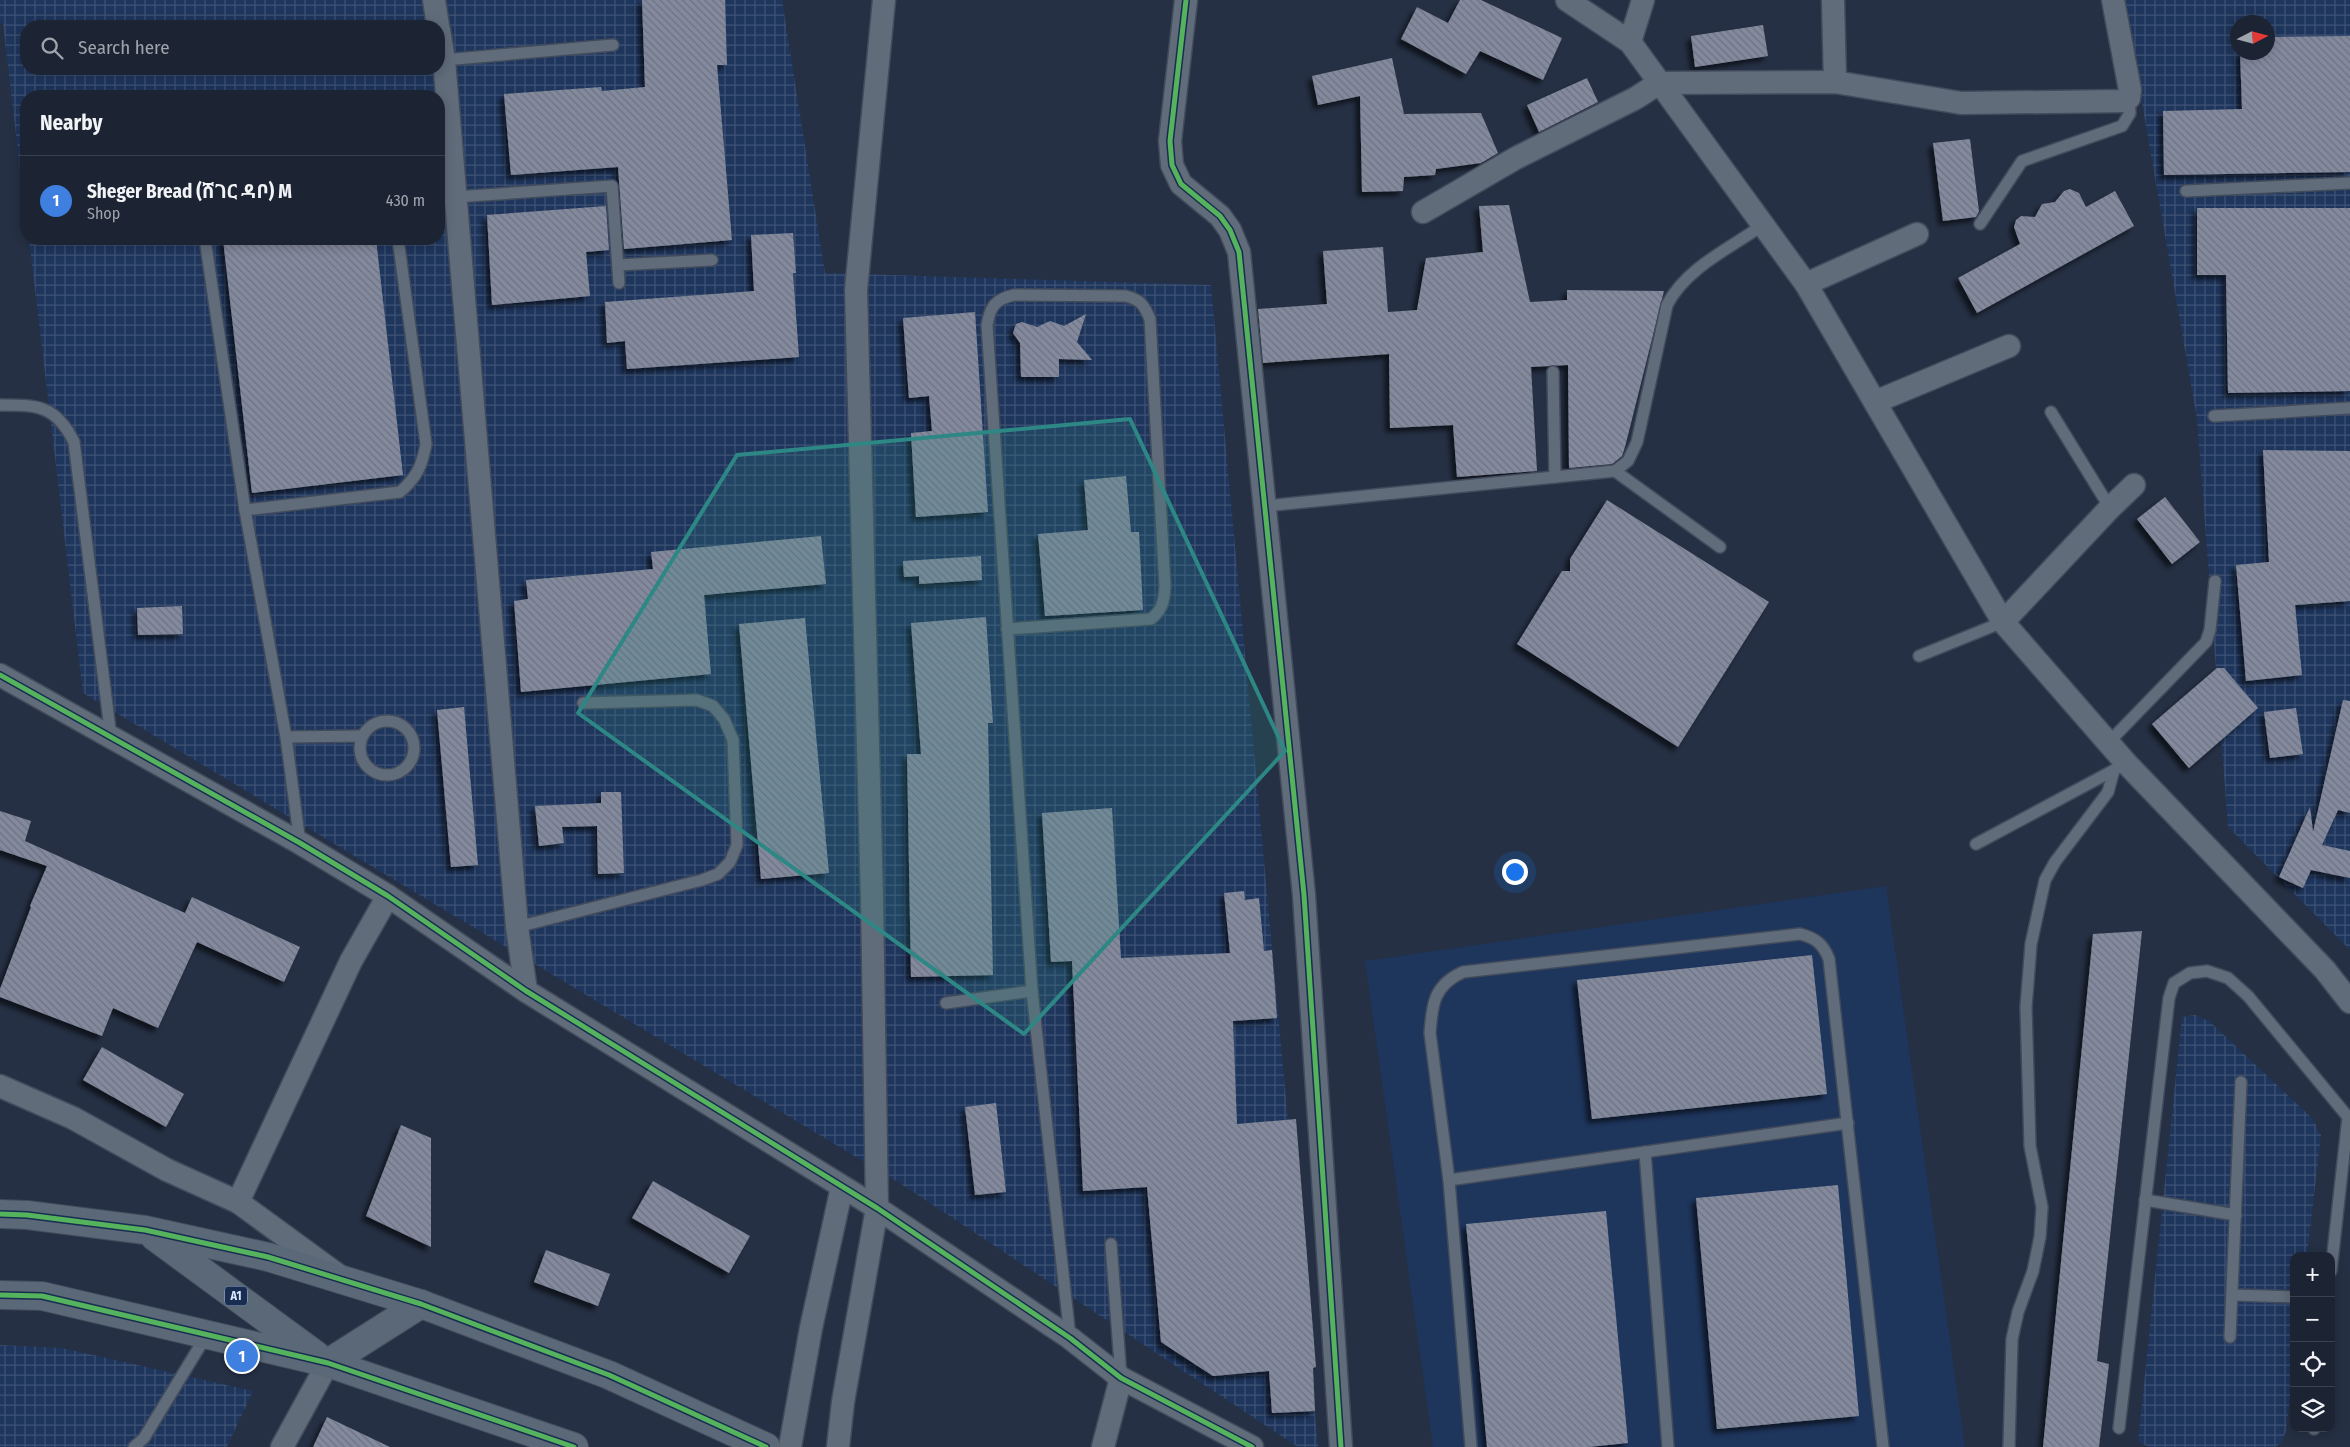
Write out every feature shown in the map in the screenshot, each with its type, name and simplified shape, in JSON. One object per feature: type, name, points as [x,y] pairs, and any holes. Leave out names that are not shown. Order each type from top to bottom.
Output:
[{"type":"main road","name":"A1","points":[[0,1214],[27,1215],[145,1230],[268,1257],[421,1304],[609,1375],[766,1447]]},
{"type":"main road","name":"A1","points":[[145,1230],[328,1363]]},
{"type":"main road","name":"A1","points":[[0,1296],[42,1296],[328,1363],[574,1447]]},
{"type":"main road","points":[[328,1363],[421,1304]]},
{"type":"street","points":[[434,0],[437,20]]},
{"type":"street","points":[[838,1447],[843,1402],[877,1208],[872,899],[856,290],[884,0]]},
{"type":"street","points":[[1186,0],[1170,141],[1172,165],[1182,184],[1220,216],[1230,230],[1239,252],[1304,896],[1341,1447]]},
{"type":"street","points":[[1567,0],[1630,42],[1806,284],[2003,622],[2109,742],[2120,767],[2325,970],[2350,1002]]},
{"type":"street","points":[[1630,42],[1643,0]]},
{"type":"street","points":[[1833,0],[1835,82]]},
{"type":"street","points":[[1423,212],[1516,158],[1636,98],[1659,83],[1835,82],[1961,103],[2117,103],[2130,98],[2130,90],[2113,0]]},
{"type":"street","points":[[445,72],[517,928],[526,991]]},
{"type":"street","points":[[1806,284],[1917,234]]},
{"type":"street","points":[[1875,402],[2009,346]]},
{"type":"street","points":[[2003,622],[2110,508],[2134,486]]},
{"type":"street","points":[[0,675],[300,844],[388,896],[526,991],[877,1208],[1070,1338],[1121,1378],[1252,1447]]},
{"type":"street","points":[[238,1202],[352,961],[388,896]]},
{"type":"street","points":[[0,1086],[73,1118],[166,1170],[238,1202],[347,1282]]},
{"type":"street","points":[[790,1447],[811,1328],[842,1187]]},
{"type":"street","points":[[282,1447],[328,1363]]},
{"type":"street","points":[[1103,1447],[1121,1378]]},
{"type":"lane","points":[[445,60],[613,45]]},
{"type":"lane","points":[[1980,224],[2022,161],[2122,126],[2130,113],[2130,98]]},
{"type":"lane","points":[[2186,191],[2350,183]]},
{"type":"lane","points":[[455,197],[612,186],[619,283]]},
{"type":"lane","points":[[1265,506],[1615,471],[1628,462],[1637,442],[1667,305],[1674,290],[1688,276],[1763,225]]},
{"type":"lane","points":[[206,245],[245,510],[286,738],[300,844]]},
{"type":"lane","points":[[245,510],[400,492],[414,481],[421,467],[426,444],[399,245]]},
{"type":"lane","points":[[618,265],[712,260]]},
{"type":"lane","points":[[1008,629],[1151,619],[1160,612],[1164,602],[1150,319],[1144,304],[1137,299],[1126,296],[1014,295],[1000,298],[990,310],[987,325],[1032,991],[1070,1338]]},
{"type":"lane","points":[[1553,372],[1555,477]]},
{"type":"lane","points":[[0,405],[34,405],[53,413],[67,428],[74,442],[111,738]]},
{"type":"lane","points":[[2214,416],[2350,408]]},
{"type":"lane","points":[[2051,412],[2110,508]]},
{"type":"lane","points":[[1615,471],[1720,547]]},
{"type":"lane","points":[[2109,742],[2206,642],[2210,630],[2215,581]]},
{"type":"lane","points":[[1919,656],[2003,622]]},
{"type":"lane","points":[[517,928],[702,880],[718,874],[730,862],[737,846],[733,740],[724,719],[713,706],[697,700],[583,703]]},
{"type":"lane","points":[[387,720],[398,722],[407,728],[413,738],[412,759],[406,768],[397,774],[386,776],[376,773],[367,767],[361,758],[359,747],[362,736],[368,728],[377,722],[387,720]]},
{"type":"lane","points":[[286,738],[362,736]]},
{"type":"lane","points":[[1976,844],[2120,767]]},
{"type":"lane","points":[[2009,1447],[2012,1339],[2018,1312],[2033,1270],[2040,1237],[2042,1207],[2030,1136],[2026,1008],[2031,944],[2046,880],[2055,862],[2108,792],[2120,767]]},
{"type":"lane","points":[[1471,1447],[1449,1180],[1430,1033],[1431,1010],[1438,992],[1449,978],[1464,972],[1636,951],[1800,934],[1813,937],[1824,946],[1828,960],[1848,1123],[1882,1447]]},
{"type":"lane","points":[[2119,1428],[2168,998],[2174,983],[2190,973],[2207,971],[2228,978],[2248,996],[2349,1116],[2333,1252]]},
{"type":"lane","points":[[946,1003],[1032,991]]},
{"type":"lane","points":[[2230,1337],[2242,1082]]},
{"type":"lane","points":[[1449,1180],[1848,1123]]},
{"type":"lane","points":[[1645,1152],[1668,1447]]},
{"type":"lane","points":[[2145,1200],[2236,1215]]},
{"type":"lane","points":[[1112,1244],[1121,1378]]},
{"type":"lane","points":[[2232,1295],[2290,1297]]},
{"type":"lane","points":[[134,1447],[145,1443],[207,1334]]},
{"type":"highlighted area","points":[[1130,419],[1285,751],[1024,1034],[578,713],[737,455]]},
{"type":"shaded area","points":[[0,0],[782,0],[825,273],[1211,285],[1318,1447],[1298,1447],[901,1184],[83,693],[30,245],[445,245],[445,90],[20,90],[20,169],[3,24],[0,22]]},
{"type":"shaded area","points":[[2124,0],[2350,0],[2350,950],[2228,827],[2197,419]]},
{"type":"shaded area","points":[[1886,886],[1965,1447],[1433,1447],[1365,961]]},
{"type":"shaded area","points":[[2195,1015],[2209,1021],[2312,1118],[2321,1135],[2307,1252],[2290,1252],[2290,1398],[2286,1432],[2280,1444],[2275,1447],[2149,1447],[2138,1442],[2182,1017]]},
{"type":"shaded area","points":[[0,1345],[62,1348],[253,1391],[227,1447],[0,1447]]},
{"type":"building","points":[[642,0],[725,0],[727,65],[717,65],[732,240],[624,249],[618,167],[511,175],[504,94],[601,87],[602,91],[645,87]]},
{"type":"building","points":[[1460,0],[1481,0],[1562,38],[1543,80],[1480,51],[1466,74],[1401,39],[1417,7],[1448,23]]},
{"type":"building","points":[[1763,25],[1768,56],[1695,67],[1691,36]]},
{"type":"building","points":[[2350,36],[2350,172],[2164,175],[2163,111],[2242,109],[2240,60],[2275,60],[2275,37]]},
{"type":"building","points":[[1392,58],[1404,114],[1481,113],[1498,153],[1481,163],[1436,169],[1435,175],[1404,177],[1403,191],[1362,192],[1360,96],[1318,105],[1312,76]]},
{"type":"building","points":[[1587,78],[1598,102],[1539,132],[1527,105]]},
{"type":"building","points":[[1970,139],[1979,211],[1976,217],[1943,221],[1933,143]]},
{"type":"building","points":[[2070,189],[2079,193],[2086,207],[2115,191],[2134,226],[1977,313],[1958,278],[2020,244],[2014,227],[2016,220],[2021,216],[2035,217],[2042,204],[2055,202],[2064,191]]},
{"type":"building","points":[[1509,205],[1530,302],[1567,300],[1567,290],[1664,291],[1625,447],[1622,456],[1612,464],[1569,468],[1568,365],[1531,367],[1537,471],[1457,477],[1453,425],[1390,428],[1389,354],[1263,363],[1258,309],[1327,304],[1323,251],[1383,247],[1388,312],[1417,310],[1426,258],[1483,252],[1479,206]]},
{"type":"building","points":[[606,206],[609,250],[586,252],[590,296],[492,305],[487,215]]},
{"type":"building","points":[[2197,208],[2350,208],[2350,391],[2228,393],[2226,275],[2197,275]]},
{"type":"building","points":[[793,233],[796,273],[793,273],[799,357],[627,369],[625,341],[607,343],[605,302],[754,291],[751,235]]},
{"type":"building","points":[[224,245],[377,245],[403,475],[252,493]]},
{"type":"building","points":[[975,312],[988,512],[916,517],[911,433],[932,431],[929,396],[909,398],[903,318]]},
{"type":"building","points":[[1086,314],[1077,342],[1092,360],[1059,359],[1059,377],[1021,377],[1020,343],[1013,333],[1016,324],[1022,322],[1037,327],[1050,321],[1064,326]]},
{"type":"building","points":[[2263,450],[2350,451],[2350,601],[2295,605],[2302,675],[2246,681],[2236,565],[2269,562]]},
{"type":"building","points":[[1126,476],[1131,532],[1139,532],[1143,610],[1045,616],[1038,534],[1088,530],[1084,480]]},
{"type":"building","points":[[2165,497],[2200,542],[2172,564],[2137,519]]},
{"type":"building","points":[[1607,500],[1769,602],[1678,747],[1517,644],[1562,571],[1570,571],[1570,559]]},
{"type":"building","points":[[821,536],[826,584],[704,595],[711,674],[521,692],[514,601],[528,599],[526,580],[653,569],[651,552]]},
{"type":"building","points":[[981,556],[982,580],[919,584],[919,576],[904,577],[903,561]]},
{"type":"building","points":[[182,606],[183,634],[138,635],[137,608]]},
{"type":"building","points":[[986,617],[993,723],[988,723],[993,975],[911,977],[907,754],[921,754],[911,623]]},
{"type":"building","points":[[805,618],[829,873],[761,879],[739,624]]},
{"type":"building","points":[[2217,668],[2224,668],[2258,708],[2189,768],[2152,724]]},
{"type":"building","points":[[2343,700],[2350,701],[2350,813],[2338,810],[2322,845],[2350,851],[2350,878],[2311,870],[2303,888],[2279,877],[2310,807],[2313,832]]},
{"type":"building","points":[[464,707],[478,865],[451,867],[437,710]]},
{"type":"building","points":[[2296,708],[2303,754],[2270,758],[2264,712]]},
{"type":"building","points":[[601,792],[621,792],[624,873],[598,874],[597,826],[562,827],[564,843],[539,846],[535,806],[601,803]]},
{"type":"building","points":[[1112,808],[1121,958],[1230,953],[1224,893],[1244,891],[1245,900],[1259,898],[1264,951],[1272,950],[1277,1018],[1233,1021],[1237,1124],[1296,1119],[1316,1367],[1313,1368],[1315,1411],[1272,1413],[1269,1371],[1213,1376],[1161,1342],[1147,1187],[1083,1191],[1072,961],[1051,962],[1042,813]]},
{"type":"building","points":[[0,811],[31,821],[25,841],[185,913],[192,897],[300,947],[284,982],[197,942],[158,1028],[113,1008],[102,1036],[0,997],[0,989],[30,906],[47,866],[0,850]]},
{"type":"building","points":[[2142,931],[2097,1361],[2109,1364],[2099,1447],[2043,1447],[2093,934]]},
{"type":"building","points":[[1812,955],[1827,1094],[1592,1119],[1577,980]]},
{"type":"building","points":[[102,1047],[184,1094],[166,1127],[83,1080]]},
{"type":"building","points":[[996,1103],[1006,1192],[975,1195],[965,1107]]},
{"type":"building","points":[[401,1125],[431,1138],[431,1247],[366,1216]]},
{"type":"building","points":[[653,1181],[750,1236],[729,1273],[632,1218]]},
{"type":"building","points":[[1838,1185],[1859,1416],[1717,1429],[1696,1198]]},
{"type":"building","points":[[1606,1211],[1628,1443],[1588,1447],[1487,1447],[1466,1224]]},
{"type":"building","points":[[546,1250],[610,1274],[598,1306],[534,1282]]},
{"type":"building","points":[[327,1417],[390,1447],[313,1447]]},
{"type":"cycle path","points":[[1186,0],[1170,141],[1172,165],[1181,184],[1220,216],[1230,230],[1239,252],[1304,895],[1341,1447]]},
{"type":"cycle path","points":[[0,675],[300,843],[388,896],[526,991],[877,1208],[1070,1338],[1121,1378],[1252,1447]]},
{"type":"cycle path","points":[[0,1214],[27,1215],[145,1230],[268,1257],[421,1304],[609,1375],[766,1447]]},
{"type":"cycle path","points":[[0,1295],[42,1296],[328,1363],[574,1447]]},
{"type":"place","name":"Sheger Bread (ሸገር ዳቦ) M","points":[[242,1356]]}]
